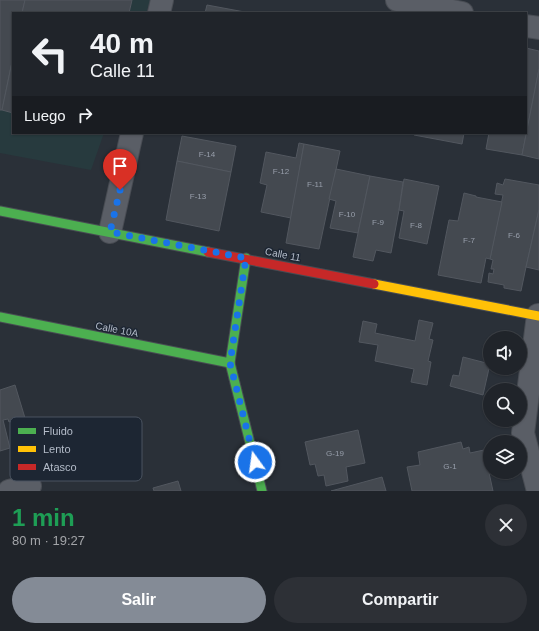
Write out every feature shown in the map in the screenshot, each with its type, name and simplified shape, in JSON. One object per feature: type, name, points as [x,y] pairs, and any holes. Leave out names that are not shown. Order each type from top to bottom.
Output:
[{"type":"street","points":[[159,12],[162,0]]},
{"type":"street","points":[[397,0],[457,12]]},
{"type":"street","points":[[527,26],[539,28]]},
{"type":"street","points":[[110,232],[132,134]]},
{"type":"street","name":"Calle 11","points":[[0,211],[538,316]]},
{"type":"street","points":[[246,258],[230,363],[262,491]]},
{"type":"street","points":[[538,316],[523,433],[538,491]]},
{"type":"street","name":"Calle 10A","points":[[0,317],[230,363]]},
{"type":"green space","points":[[0,0],[151,0],[146,12],[12,12],[12,134],[104,134],[91,170],[0,153]]},
{"type":"building","points":[[0,0],[25,0],[22,12],[12,12],[12,62],[2,110],[0,110]]},
{"type":"building","points":[[25,0],[132,0],[129,12],[22,12]]},
{"type":"building","points":[[207,5],[245,12],[205,12]]},
{"type":"building","points":[[527,48],[539,51],[539,69],[527,130]]},
{"type":"building","points":[[12,62],[12,113],[2,110]]},
{"type":"building","points":[[539,69],[539,159],[522,155]]},
{"type":"building","points":[[414,134],[464,134],[462,144]]},
{"type":"building","points":[[489,134],[526,134],[522,155],[486,149]]},
{"type":"building","points":[[182,136],[236,146],[231,172],[177,161]]},
{"type":"building","points":[[299,143],[304,144],[291,218],[261,212],[267,185],[260,183],[266,152],[296,158]]},
{"type":"building","points":[[304,144],[340,151],[319,249],[286,243]]},
{"type":"building","points":[[177,161],[231,172],[219,231],[166,220]]},
{"type":"building","points":[[336,169],[370,176],[358,233],[330,228],[336,201],[329,199]]},
{"type":"building","points":[[370,176],[403,182],[391,253],[376,250],[373,261],[353,257]]},
{"type":"building","points":[[404,179],[439,186],[427,244],[399,238],[404,211],[399,210]]},
{"type":"building","points":[[505,179],[539,185],[539,209],[521,291],[504,288],[504,285],[488,282],[489,273],[493,274],[494,269],[491,269],[493,260],[490,259],[503,195],[495,194],[497,183],[503,185]]},
{"type":"building","points":[[464,193],[502,202],[490,259],[486,258],[481,283],[438,275],[449,220],[458,221]]},
{"type":"building","points":[[539,210],[539,270],[526,267]]},
{"type":"building","points":[[419,320],[433,323],[429,339],[433,340],[428,361],[431,362],[427,385],[411,382],[414,369],[375,361],[378,345],[359,342],[363,321],[377,324],[375,333],[415,341]]},
{"type":"building","points":[[463,357],[483,362],[483,375],[488,375],[486,383],[483,383],[483,395],[450,386],[453,375],[459,376]]},
{"type":"building","points":[[15,385],[25,417],[10,417],[9,422],[8,419],[3,420],[10,448],[0,451],[0,390]]},
{"type":"building","points":[[358,430],[365,463],[346,467],[348,481],[326,486],[324,475],[318,476],[315,464],[310,465],[305,442]]},
{"type":"building","points":[[461,442],[463,449],[469,447],[470,453],[483,450],[483,479],[490,479],[493,491],[412,491],[407,467],[420,465],[418,452]]},
{"type":"building","points":[[382,477],[386,491],[331,491]]},
{"type":"building","points":[[178,481],[181,491],[154,491],[153,488]]},
{"type":"traffic: fast","points":[[0,211],[208,252]]},
{"type":"traffic: fast","points":[[246,258],[230,363],[262,491]]},
{"type":"traffic: fast","points":[[0,317],[230,363]]},
{"type":"traffic: slow","points":[[374,284],[539,316]]},
{"type":"traffic: jam","points":[[208,252],[374,284]]},
{"type":"route","points":[[120,190],[110,232],[246,258],[230,363],[255,462]]}]
